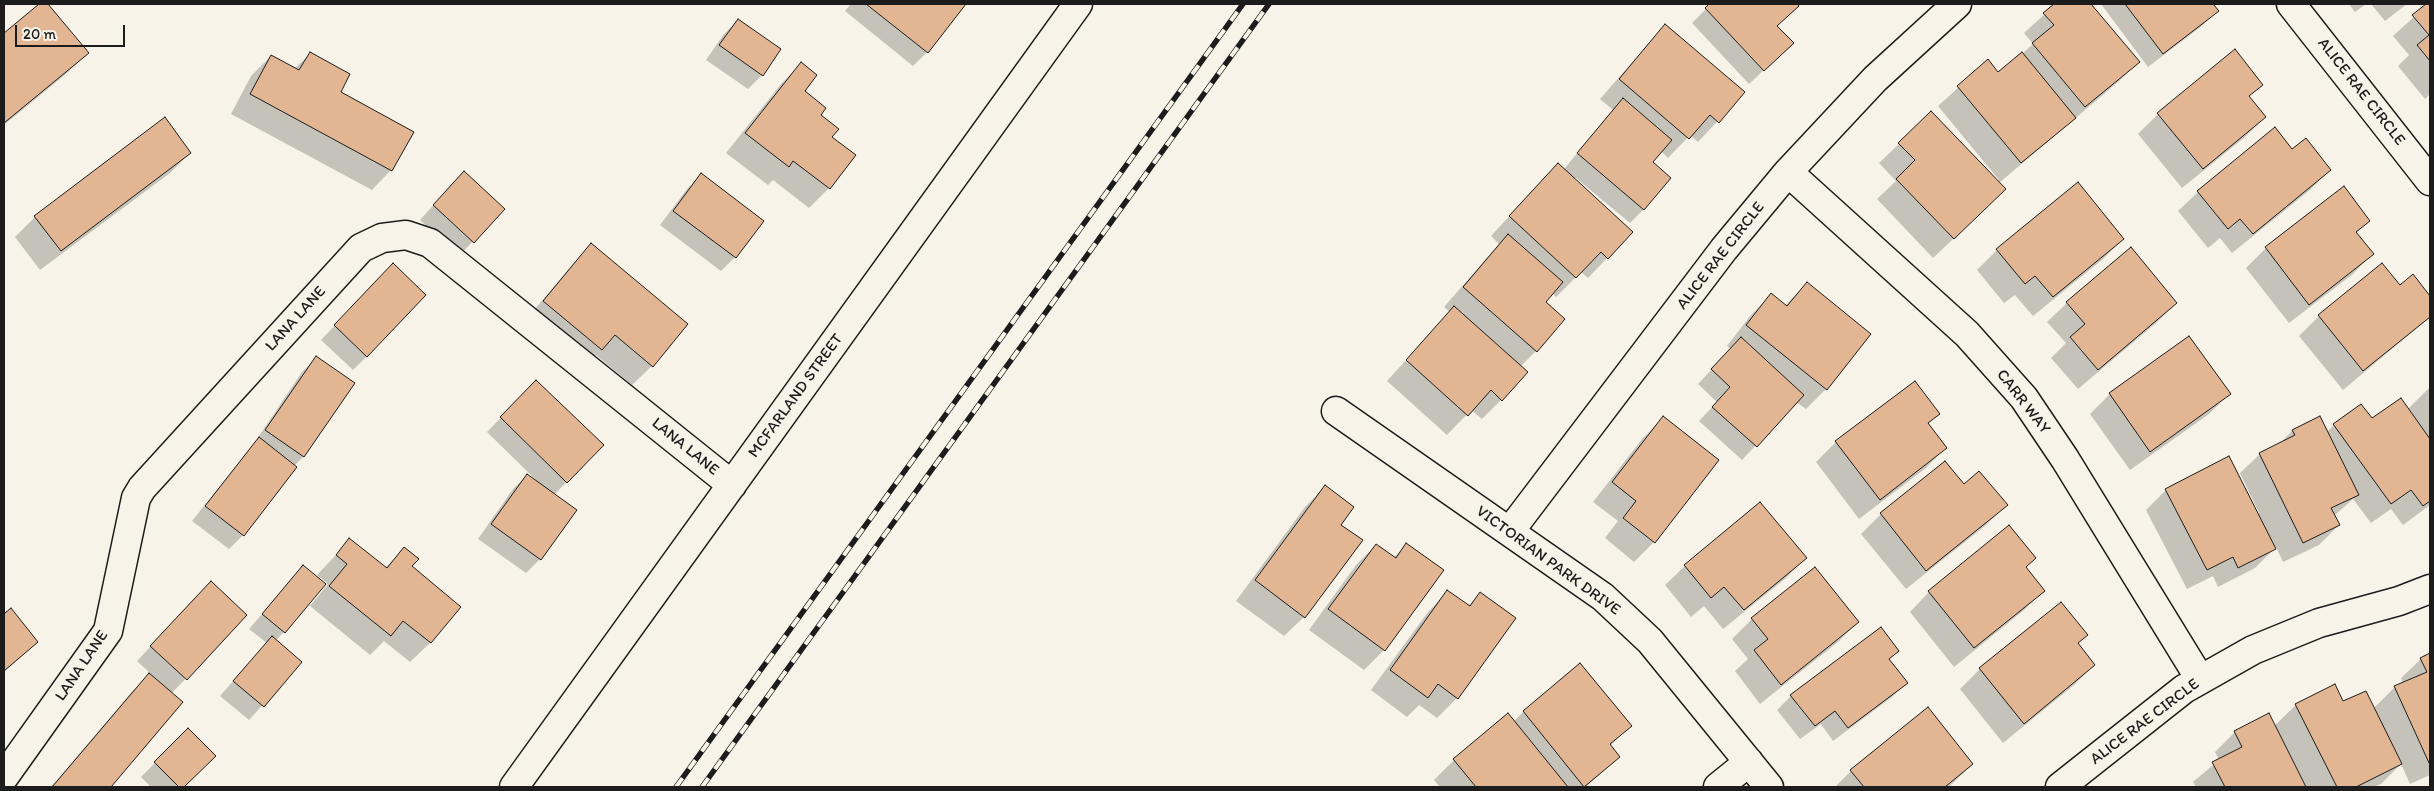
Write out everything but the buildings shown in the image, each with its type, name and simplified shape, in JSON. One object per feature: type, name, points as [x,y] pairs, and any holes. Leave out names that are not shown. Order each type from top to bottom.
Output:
[{"type":"street","name":"MCFARLAND STREET","points":[[514,787],[1078,4]]},
{"type":"street","name":"ALICE RAE CIRCLE","points":[[1510,531],[1724,249],[1788,172],[1875,79],[1957,4]]},
{"type":"street","name":"ALICE RAE CIRCLE","points":[[2291,4],[2430,180]]},
{"type":"street","name":"CARR WAY","points":[[1788,172],[1967,334],[2024,398],[2065,459],[2200,679]]},
{"type":"street","name":"LANA LANE","points":[[4,777],[108,632],[136,498],[142,488],[361,248],[382,238],[406,235],[430,243],[732,484]]},
{"type":"street","name":"VICTORIAN PARK DRIVE","points":[[1336,412],[1603,597],[1650,641],[1769,787]]},
{"type":"street","name":"ALICE RAE CIRCLE","points":[[2060,787],[2184,689],[2253,650],[2319,623],[2399,601],[2430,588]]},
{"type":"street","points":[[1718,787],[1749,762]]},
{"type":"railway","points":[[676,787],[1243,4]]},
{"type":"railway","points":[[702,787],[1269,4]]}]
